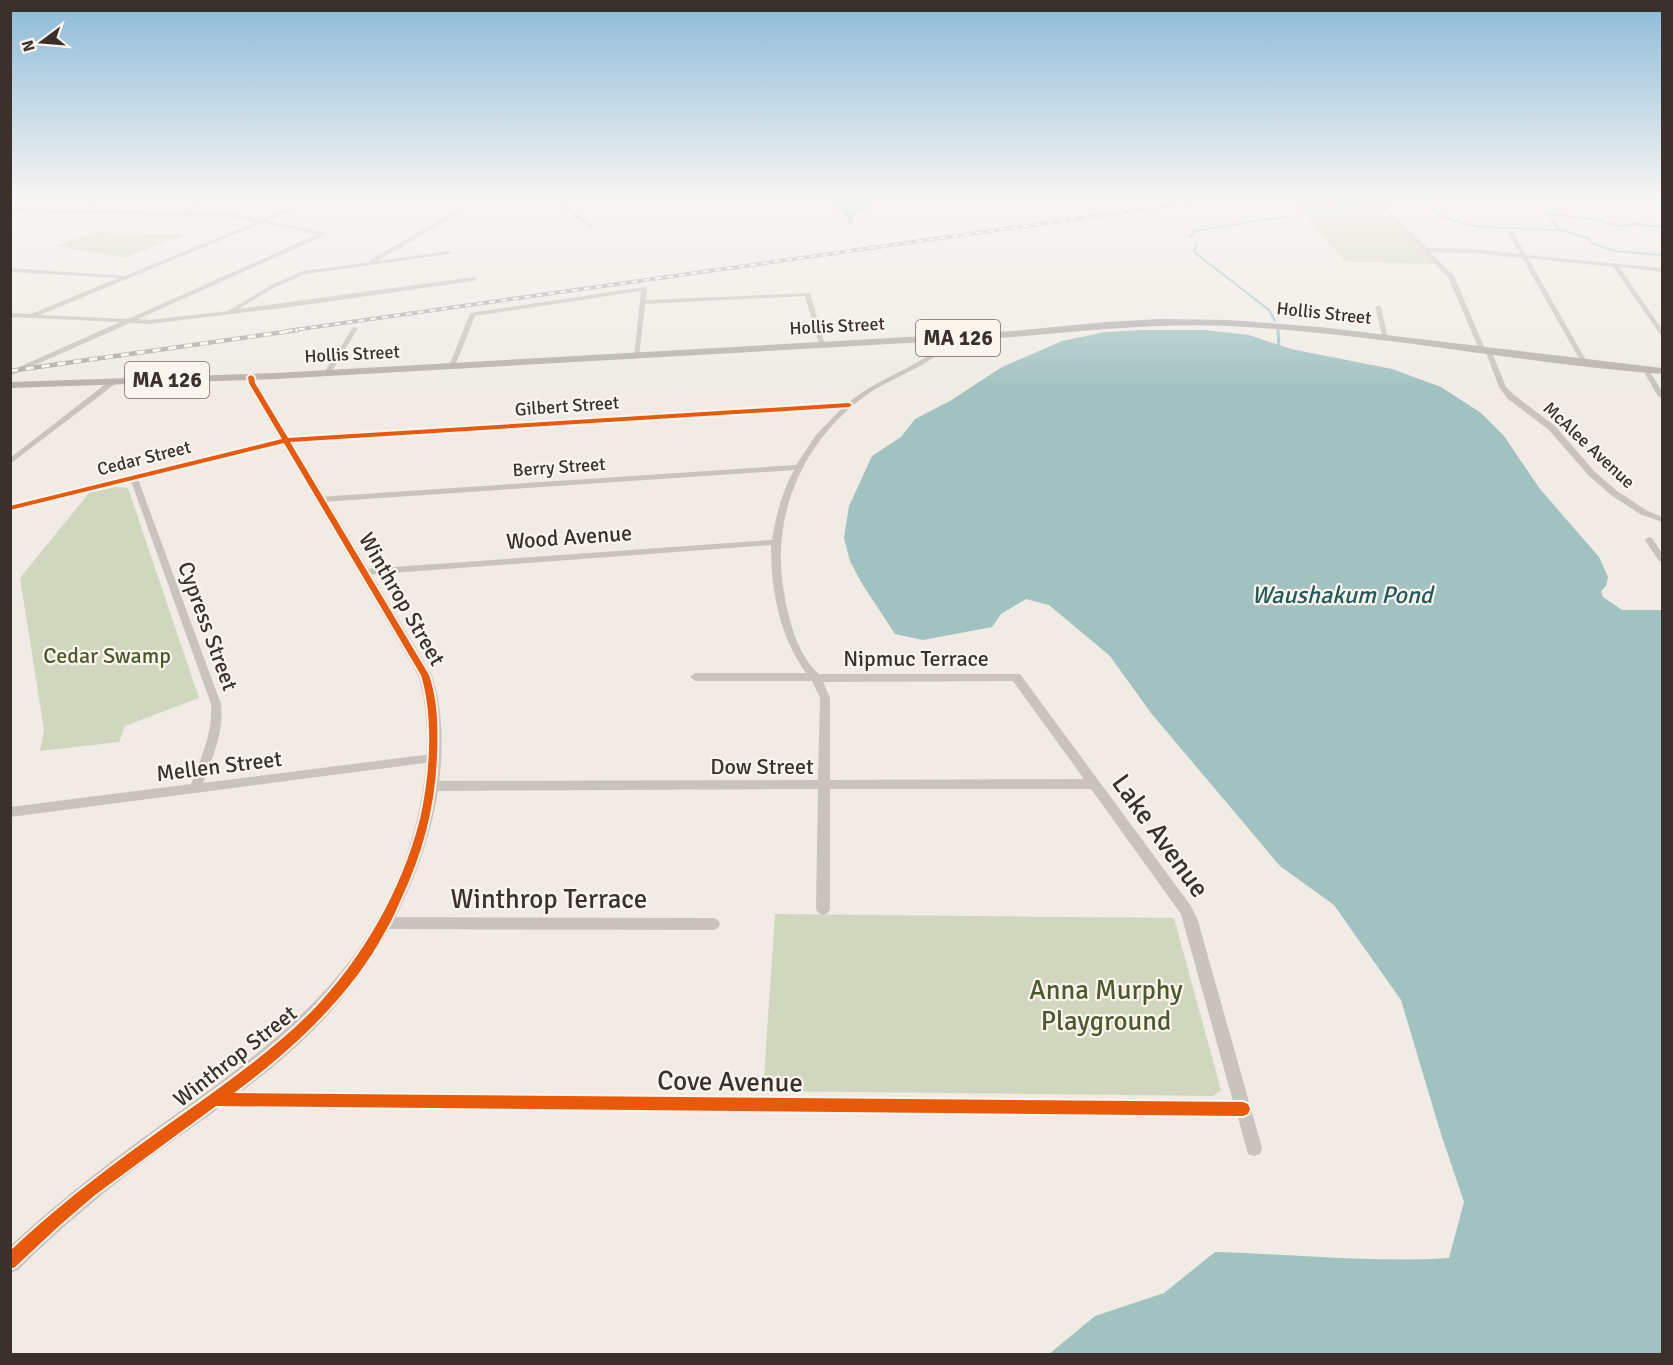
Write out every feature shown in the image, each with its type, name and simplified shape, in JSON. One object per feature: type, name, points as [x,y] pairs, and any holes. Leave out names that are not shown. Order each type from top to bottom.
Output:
[{"type":"main road","name":"Hollis Street","points":[[10,385],[328,373],[936,339],[1135,323],[1180,322],[1264,325],[1662,371]]},
{"type":"street","points":[[31,316],[161,263]]},
{"type":"street","points":[[10,374],[260,263]]},
{"type":"street","points":[[228,314],[265,290],[305,272],[376,263]]},
{"type":"street","name":"McAlee Avenue","points":[[1438,263],[1454,280],[1503,387],[1511,397],[1552,428],[1608,488],[1627,503],[1662,520]]},
{"type":"street","points":[[1528,263],[1584,362]]},
{"type":"street","points":[[1582,263],[1662,270]]},
{"type":"street","points":[[1615,266],[1662,333]]},
{"type":"street","points":[[10,270],[126,277]]},
{"type":"street","points":[[10,315],[149,322],[228,314],[474,279]]},
{"type":"street","points":[[452,366],[472,314],[644,289],[636,356]]},
{"type":"street","points":[[643,302],[808,294],[822,345]]},
{"type":"street","points":[[1378,307],[1386,338]]},
{"type":"street","points":[[328,373],[355,328]]},
{"type":"street","points":[[823,909],[826,786],[825,698],[816,678],[796,647],[785,616],[776,573],[776,542],[782,508],[789,485],[798,467],[822,432],[849,405],[880,383],[938,352],[939,346],[936,339]]},
{"type":"street","points":[[1645,369],[1662,396]]},
{"type":"street","name":"Winthrop Street","points":[[10,1262],[42,1230],[102,1180],[274,1056],[325,1007],[351,977],[385,923],[417,849],[431,786],[434,717],[430,688],[425,675],[252,383],[251,377]]},
{"type":"street","points":[[10,462],[115,381]]},
{"type":"street","name":"Gilbert Street","points":[[286,440],[849,405]]},
{"type":"street","name":"Cedar Street","points":[[10,508],[286,440]]},
{"type":"street","name":"Berry Street","points":[[321,499],[798,467]]},
{"type":"street","name":"Cypress Street","points":[[134,478],[216,704],[218,716],[216,733],[195,789]]},
{"type":"street","points":[[1649,540],[1662,559]]},
{"type":"street","name":"Wood Avenue","points":[[364,572],[776,542]]},
{"type":"street","name":"Nipmuc Terrace","points":[[695,677],[1016,677]]},
{"type":"street","name":"Lake Avenue","points":[[1016,677],[1179,900],[1191,921],[1254,1148]]},
{"type":"street","name":"Mellen Street","points":[[10,812],[432,758]]},
{"type":"street","name":"Dow Street","points":[[431,786],[1093,784]]},
{"type":"street","name":"Winthrop Terrace","points":[[385,923],[713,924]]},
{"type":"street","name":"Cove Avenue","points":[[216,1099],[1243,1109]]},
{"type":"green space","points":[[1377,263],[1435,263],[1436,264]]},
{"type":"green space","name":"Cedar Swamp","points":[[116,487],[128,488],[199,698],[125,726],[119,742],[40,751],[44,730],[20,578],[89,493]]},
{"type":"green space","name":"Anna Murphy Playground","points":[[775,914],[1174,918],[1221,1090],[1213,1096],[763,1091]]},
{"type":"water","name":"Waushakum Pond","points":[[1205,330],[1249,335],[1291,349],[1392,369],[1441,387],[1481,413],[1504,436],[1540,489],[1599,557],[1608,577],[1606,586],[1601,591],[1603,597],[1622,610],[1662,610],[1662,1354],[1049,1354],[1095,1316],[1164,1293],[1215,1252],[1361,1259],[1449,1258],[1464,1202],[1401,1000],[1334,905],[1280,866],[1151,713],[1110,656],[1049,605],[1026,599],[1001,614],[992,627],[923,640],[895,634],[850,561],[844,538],[849,506],[872,456],[901,437],[915,419],[950,401],[1002,367],[1062,341],[1105,332]]},
{"type":"waterway","points":[[1208,263],[1269,310],[1275,321]]},
{"type":"waterway","points":[[1278,330],[1279,348]]},
{"type":"railway","points":[[287,331],[768,263]]},
{"type":"railway","points":[[10,371],[298,330]]},
{"type":"cycle path","points":[[10,1262],[90,1190],[237,1083],[317,1014],[351,974],[382,928],[407,874],[424,823],[430,796],[433,733],[433,710],[425,675],[252,383],[251,377]]},
{"type":"cycle path","points":[[10,508],[286,440],[849,405]]},
{"type":"cycle path","points":[[216,1099],[1243,1109]]}]
